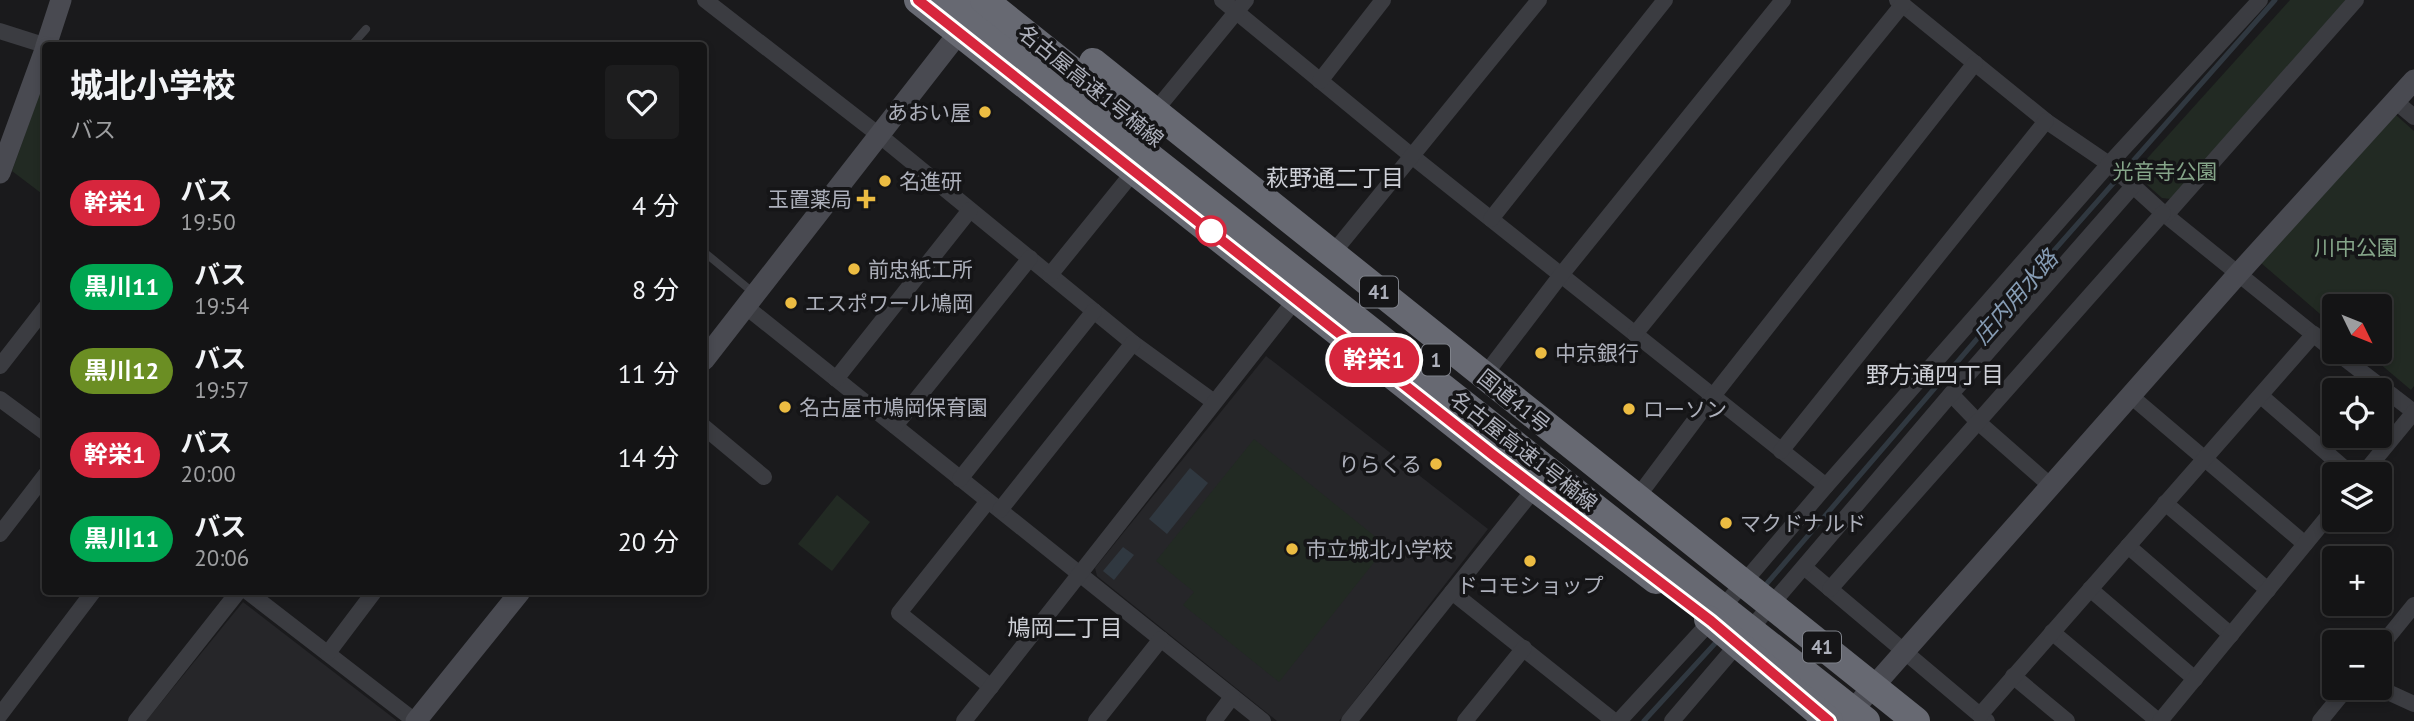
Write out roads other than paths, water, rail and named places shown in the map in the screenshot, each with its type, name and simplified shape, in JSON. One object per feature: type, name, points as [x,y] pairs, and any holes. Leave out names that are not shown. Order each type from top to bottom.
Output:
[{"type":"highway","name":"41","points":[[918,0],[1535,488],[1711,621],[1829,721]]},
{"type":"highway","name":"名古屋高速1号楠線","points":[[951,0],[1866,721]]},
{"type":"highway","name":"名古屋高速1号楠線","points":[[984,0],[1888,721]]},
{"type":"highway","name":"国道41号","points":[[1015,0],[1636,499],[1749,575],[1778,598],[1874,688],[1916,721]]},
{"type":"street","points":[[47,42],[61,0]]},
{"type":"street","points":[[705,0],[879,135],[1133,343],[1214,402]]},
{"type":"street","points":[[707,356],[984,0]]},
{"type":"street","points":[[1222,0],[1241,6],[1320,81],[1826,486]]},
{"type":"street","points":[[1320,81],[1383,0]]},
{"type":"street","points":[[1332,254],[1539,0]]},
{"type":"street","points":[[1491,219],[1665,0]]},
{"type":"street","points":[[1484,376],[1561,275],[1783,0]]},
{"type":"street","points":[[1452,592],[1617,721],[1711,621],[1826,486],[2260,0]]},
{"type":"street","points":[[1830,589],[2357,0]]},
{"type":"street","points":[[1635,334],[1900,2],[2046,121],[2132,183],[2164,214],[2322,340]]},
{"type":"street","points":[[1155,111],[1241,6]]},
{"type":"street","points":[[0,31],[42,45]]},
{"type":"street","points":[[0,173],[42,57]]},
{"type":"street","points":[[1636,499],[1713,396],[1975,63]]},
{"type":"street","points":[[1843,721],[2238,274],[2414,80]]},
{"type":"street","points":[[2395,101],[2414,117]]},
{"type":"street","points":[[1782,451],[2046,121]]},
{"type":"street","points":[[1050,275],[1135,170]]},
{"type":"street","points":[[1672,721],[2132,183]]},
{"type":"street","points":[[836,379],[970,210]]},
{"type":"street","points":[[895,426],[1030,258]]},
{"type":"street","points":[[964,721],[1296,299]]},
{"type":"street","points":[[750,300],[836,379],[1263,721]]},
{"type":"street","points":[[960,478],[1094,311]]},
{"type":"street","points":[[0,366],[42,312]]},
{"type":"street","points":[[1804,567],[1983,718],[2013,676],[2314,334]]},
{"type":"street","points":[[991,687],[899,613],[1133,343]]},
{"type":"street","points":[[2352,364],[2414,412],[2373,462]]},
{"type":"street","points":[[1951,394],[1978,422],[2052,487]]},
{"type":"street","points":[[2261,396],[2337,462]]},
{"type":"street","points":[[2132,397],[2305,544]]},
{"type":"street","points":[[0,399],[42,430]]},
{"type":"street","points":[[707,430],[764,477]]},
{"type":"street","points":[[0,534],[42,479]]},
{"type":"street","points":[[1349,721],[1535,488]]},
{"type":"street","points":[[2165,503],[2268,590]]},
{"type":"street","points":[[2052,632],[2159,721],[2322,523]]},
{"type":"street","points":[[2128,546],[2231,635]]},
{"type":"street","points":[[2090,589],[2195,679]]},
{"type":"street","points":[[0,715],[91,595]]},
{"type":"street","points":[[136,721],[236,595]]},
{"type":"street","points":[[252,595],[416,721],[518,595]]},
{"type":"street","points":[[327,653],[372,595]]},
{"type":"street","points":[[2392,632],[2414,605]]},
{"type":"street","points":[[1096,721],[1161,639]]},
{"type":"street","points":[[1465,721],[1524,648]]},
{"type":"street","points":[[2013,676],[2067,721]]},
{"type":"street","points":[[2392,694],[2414,704]]},
{"type":"street","points":[[1214,721],[1232,697]]},
{"type":"street","points":[[2320,721],[2337,700]]},
{"type":"lane","points":[[355,42],[366,29]]},
{"type":"lane","points":[[707,255],[750,300]]},
{"type":"waterway","name":"庄内用水路","points":[[1763,588],[2013,297],[2275,0]]},
{"type":"waterway","name":"庄内用水路","points":[[1644,721],[1720,638]]},
{"type":"place","name":"あおい屋","points":[[985,112]]},
{"type":"place","name":"名進研","points":[[885,181]]},
{"type":"place","name":"玉置薬局","points":[[866,199]]},
{"type":"place","name":"前忠紙工所","points":[[854,269]]},
{"type":"place","name":"エスポワール鳩岡","points":[[791,303]]},
{"type":"place","name":"中京銀行","points":[[1541,353]]},
{"type":"place","name":"名古屋市鳩岡保育園","points":[[785,407]]},
{"type":"place","name":"ローソン","points":[[1629,409]]},
{"type":"place","name":"りらくる","points":[[1436,464]]},
{"type":"place","name":"マクドナルド","points":[[1726,523]]},
{"type":"place","name":"市立城北小学校","points":[[1292,549]]},
{"type":"place","name":"ドコモショップ","points":[[1530,561]]},
{"type":"district","name":"萩野通二丁目","points":[[1335,177]]},
{"type":"district","name":"野方通四丁目","points":[[1935,374]]},
{"type":"district","name":"鳩岡二丁目","points":[[1065,627]]},
{"type":"park label","name":"光音寺公園","points":[[2165,171]]},
{"type":"park label","name":"川中公園","points":[[2356,247]]}]
